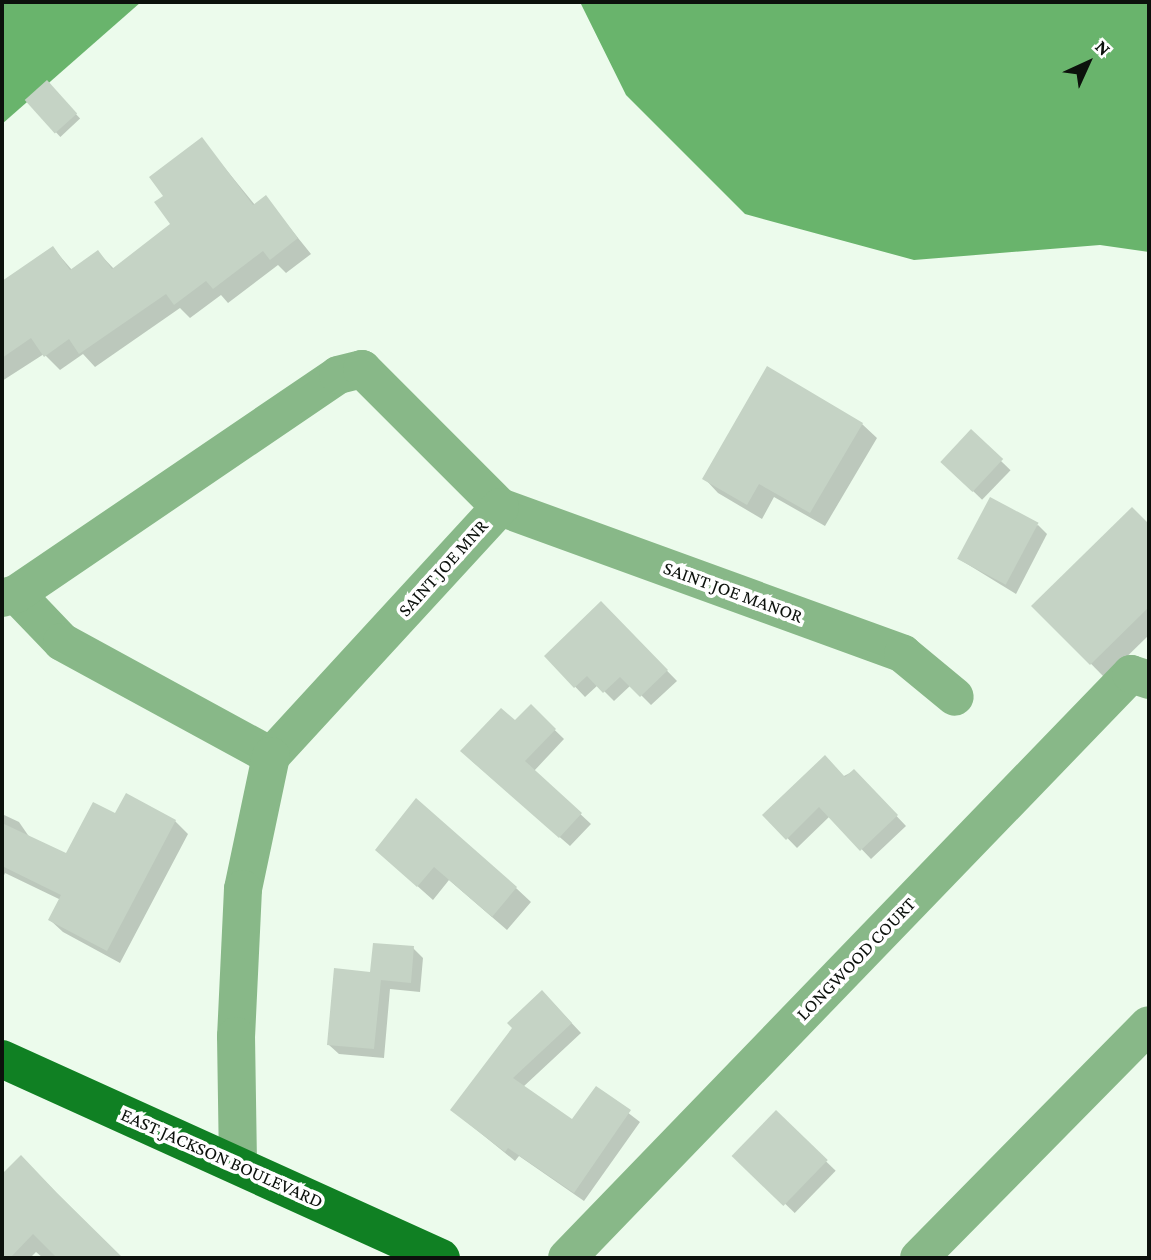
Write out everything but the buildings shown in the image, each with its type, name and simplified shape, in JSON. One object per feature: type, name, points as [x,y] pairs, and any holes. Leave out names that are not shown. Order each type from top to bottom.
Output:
[{"type":"main road","name":"EAST JACKSON BOULEVARD","points":[[2,1059],[441,1258]]},
{"type":"street","name":"SAINT JOE MNR","points":[[9,596],[338,375],[362,369],[500,507],[271,756]]},
{"type":"street","name":"SAINT JOE MANOR","points":[[500,507],[903,654],[955,697]]},
{"type":"street","points":[[9,596],[62,642],[271,756],[243,888],[236,1036],[237,1164]]},
{"type":"street","name":"LONGWOOD COURT","points":[[567,1258],[1132,674],[1149,680]]},
{"type":"street","points":[[919,1258],[1149,1025]]},
{"type":"shaded area","points":[[2,2],[141,2],[2,124]]},
{"type":"shaded area","points":[[580,2],[1149,2],[1149,252],[1100,245],[914,260],[745,214],[626,95]]}]
